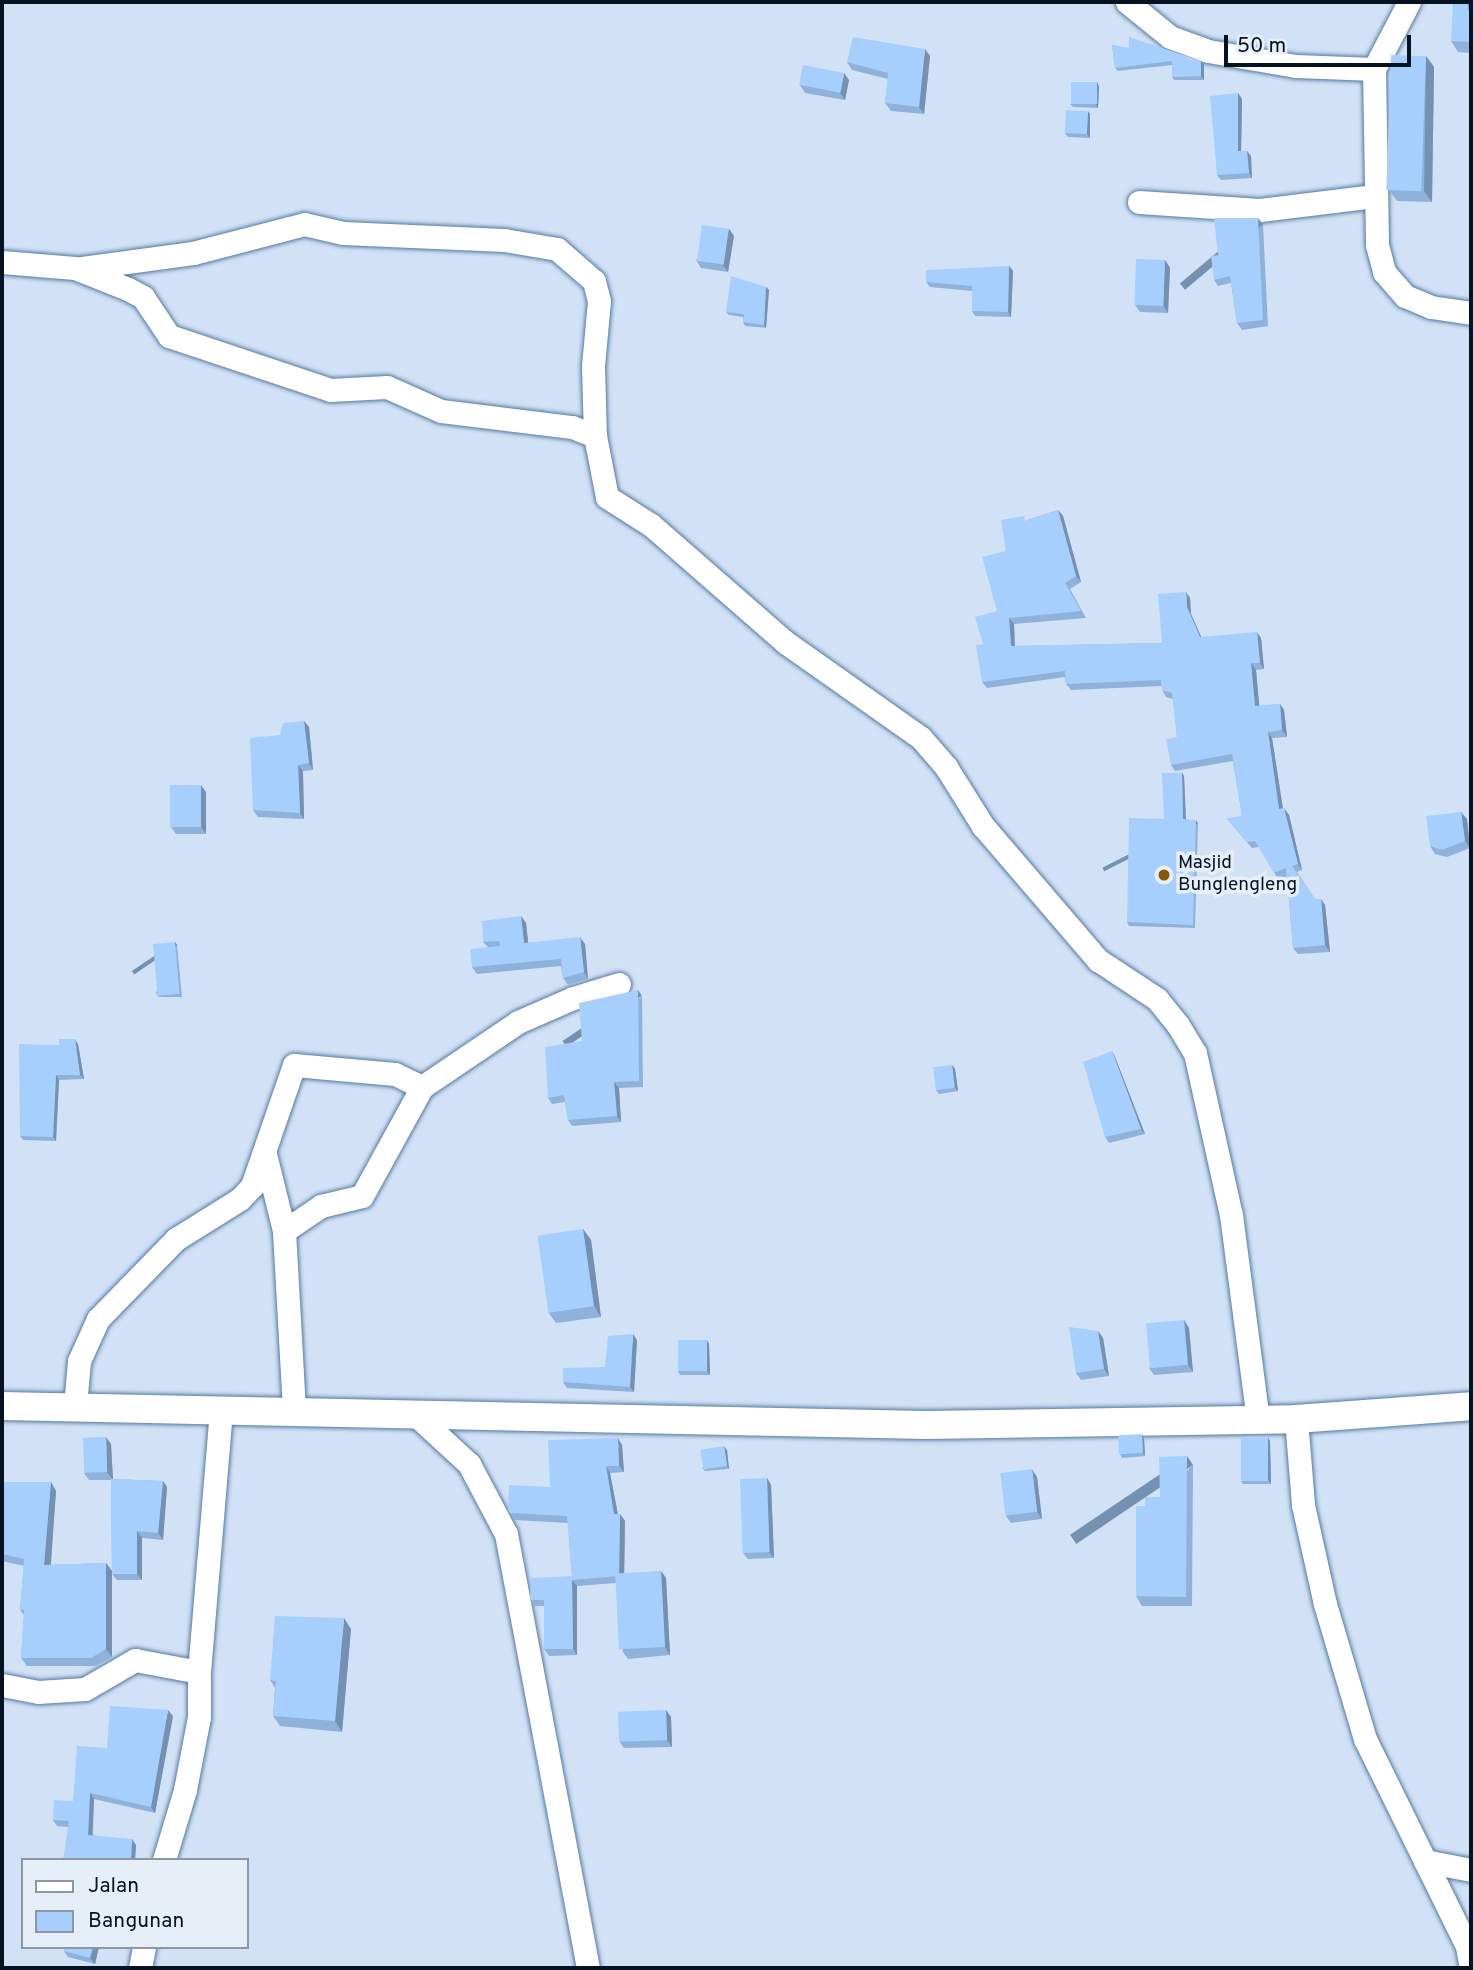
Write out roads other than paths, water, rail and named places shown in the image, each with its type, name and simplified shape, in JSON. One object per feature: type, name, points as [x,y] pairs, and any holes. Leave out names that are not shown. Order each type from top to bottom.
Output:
[{"type":"street","points":[[1127,2],[1170,37],[1208,51],[1296,66],[1374,69]]},
{"type":"street","points":[[1409,2],[1374,69],[1374,197],[1377,245],[1392,285],[1431,307],[1471,313]]},
{"type":"street","points":[[1139,202],[1260,210],[1374,197]]},
{"type":"street","points":[[2,262],[75,268],[193,253],[304,224],[343,233],[448,235],[557,249],[594,281],[599,301],[593,366],[595,436],[607,497],[661,534],[785,642],[921,738],[946,767],[983,826],[1098,960],[1157,999],[1178,1024],[1195,1053],[1231,1214],[1258,1419]]},
{"type":"street","points":[[75,268],[143,297],[169,336],[198,348],[330,390],[387,387],[441,411],[572,427],[595,436]]},
{"type":"street","points":[[284,1231],[321,1206],[362,1196],[422,1087],[518,1021],[573,998],[620,984]]},
{"type":"street","points":[[75,1406],[79,1362],[98,1318],[176,1239],[240,1199],[259,1174],[293,1065],[395,1074],[422,1087]]},
{"type":"street","points":[[265,1154],[284,1231],[294,1411]]},
{"type":"street","points":[[2,1406],[220,1408],[417,1416],[912,1424],[1296,1419],[1471,1405]]},
{"type":"street","points":[[165,1858],[185,1790],[199,1717],[199,1672],[220,1408]]},
{"type":"street","points":[[417,1416],[469,1464],[506,1534],[587,1968]]},
{"type":"street","points":[[1296,1419],[1303,1505],[1325,1604],[1365,1739],[1467,1947],[1471,1968]]},
{"type":"street","points":[[2,1685],[38,1692],[85,1689],[135,1660],[199,1672]]},
{"type":"street","points":[[1425,1861],[1471,1870]]},
{"type":"street","points":[[140,1968],[144,1949]]},
{"type":"place","name":"Masjid Bunglengleng","points":[[1164,875]]}]
